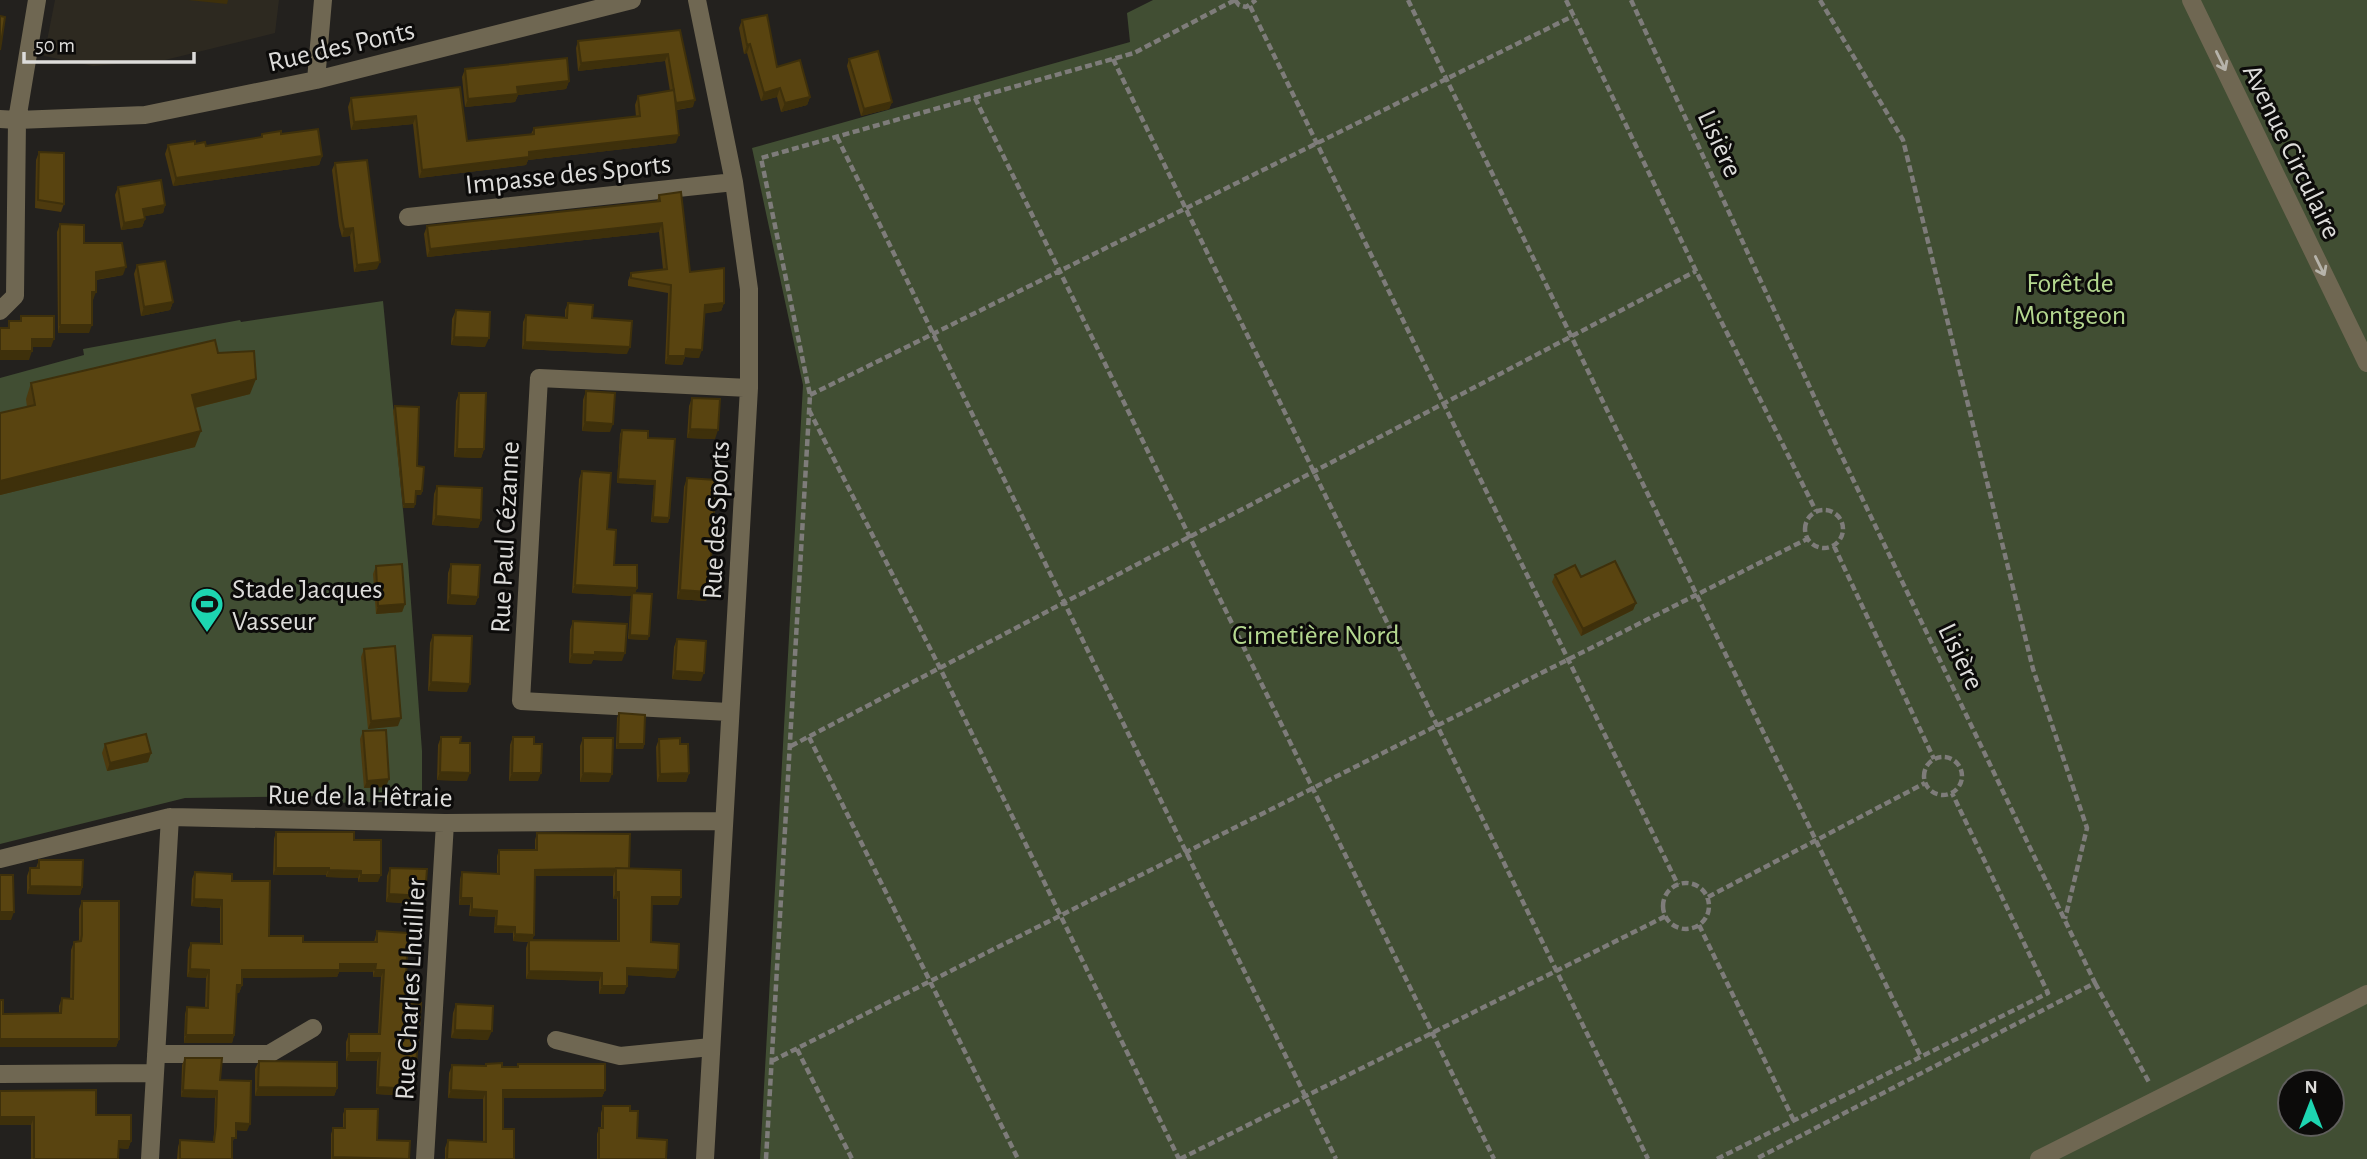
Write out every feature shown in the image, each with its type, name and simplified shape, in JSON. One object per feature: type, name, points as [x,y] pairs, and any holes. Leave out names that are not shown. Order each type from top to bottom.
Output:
[{"type":"street","points":[[0,311],[15,296],[9,119],[37,0]]},
{"type":"street","points":[[316,80],[323,0]]},
{"type":"street","name":"Rue des Ponts","points":[[9,119],[145,115],[316,80],[632,0]]},
{"type":"street","name":"Rue des Sports","points":[[697,0],[734,182],[749,289],[749,388],[705,1159]]},
{"type":"street","name":"Avenue Circulaire","points":[[2191,0],[2367,363]]},
{"type":"street","name":"Impasse des Sports","points":[[408,217],[734,182]]},
{"type":"street","name":"Rue Paul Cézanne","points":[[729,712],[521,701],[539,378],[749,388]]},
{"type":"street","points":[[150,1159],[170,817]]},
{"type":"street","name":"Rue de la Hêtraie","points":[[0,859],[170,817],[445,823],[724,821]]},
{"type":"street","name":"Rue Charles Lhuillier","points":[[425,1159],[445,823]]},
{"type":"street","points":[[2039,1159],[2367,994]]},
{"type":"street","points":[[156,1054],[269,1054],[313,1028]]},
{"type":"street","points":[[556,1040],[620,1056],[711,1047]]},
{"type":"street","points":[[0,1074],[155,1073]]},
{"type":"path","points":[[766,1159],[810,395],[761,158],[1134,53],[1235,0],[1242,7],[1250,6],[1256,0]]},
{"type":"path","points":[[1408,0],[1921,1056]]},
{"type":"path","points":[[1566,0],[1696,271],[1816,511]]},
{"type":"path","name":"Lisière","points":[[1631,0],[1836,444],[2095,984],[2158,1099]]},
{"type":"path","points":[[1820,0],[1903,140],[2033,669],[2087,828],[2065,920]]},
{"type":"path","points":[[1250,6],[1678,885]]},
{"type":"path","points":[[810,395],[1573,16]]},
{"type":"path","points":[[1112,59],[1648,1159]]},
{"type":"path","points":[[975,98],[1494,1159]]},
{"type":"path","points":[[837,137],[1336,1159]]},
{"type":"path","points":[[790,747],[1696,271]]},
{"type":"path","points":[[809,410],[940,668],[1180,1159],[1666,916]]},
{"type":"path","points":[[1816,511],[1831,511],[1842,522],[1842,537],[1833,546],[1818,547],[1807,539],[1805,525],[1816,511]]},
{"type":"path","points":[[771,1062],[1807,539]]},
{"type":"path","points":[[1833,546],[1934,759]]},
{"type":"path","points":[[809,737],[1018,1159]]},
{"type":"path","points":[[1950,757],[1961,768],[1961,783],[1952,793],[1936,794],[1925,783],[1924,771],[1934,759],[1950,757]]},
{"type":"path","points":[[1707,897],[1925,783]]},
{"type":"path","points":[[1717,1159],[2048,993],[1952,793]]},
{"type":"path","points":[[1685,883],[1697,886],[1707,897],[1709,910],[1699,925],[1688,929],[1677,927],[1666,916],[1665,897],[1678,885],[1685,883]]},
{"type":"path","points":[[1699,925],[1794,1121]]},
{"type":"path","points":[[1756,1159],[2095,984]]},
{"type":"path","points":[[797,1049],[852,1159]]},
{"type":"shaded area","points":[[55,0],[279,0],[275,33],[165,60],[93,66],[44,56]]},
{"type":"green space","name":"Cimetière Nord","points":[[1153,0],[2367,0],[2367,1159],[760,1159],[803,385],[752,148],[1130,42],[1127,13]]},
{"type":"green space","name":"Stade Jacques Vasseur","points":[[383,301],[408,562],[422,751],[422,801],[333,803],[332,796],[185,798],[0,844],[0,378],[84,355],[83,349],[240,320],[241,322]]},
{"type":"building","points":[[767,15],[777,67],[800,60],[810,97],[785,103],[780,88],[764,93],[750,44],[747,45],[742,20]]},
{"type":"building","points":[[0,16],[5,17],[0,50]]},
{"type":"building","points":[[680,30],[695,100],[676,103],[668,54],[581,63],[578,41]]},
{"type":"building","points":[[878,51],[892,102],[864,109],[849,59]]},
{"type":"building","points":[[567,58],[569,81],[517,87],[518,94],[468,99],[465,69]]},
{"type":"building","points":[[460,87],[467,141],[534,134],[534,128],[640,116],[638,96],[674,90],[679,135],[529,152],[529,157],[422,170],[416,116],[354,122],[351,98]]},
{"type":"building","points":[[318,129],[322,156],[176,178],[168,145],[195,141],[195,144],[205,142],[206,146],[262,137],[262,134],[281,131],[281,134]]},
{"type":"building","points":[[39,152],[64,153],[64,204],[38,200]]},
{"type":"building","points":[[367,160],[380,262],[357,265],[353,228],[344,229],[335,163]]},
{"type":"building","points":[[161,180],[165,205],[143,209],[145,219],[124,223],[118,187]]},
{"type":"building","points":[[681,192],[690,272],[724,268],[724,303],[705,305],[702,350],[686,349],[685,356],[668,356],[671,285],[631,278],[631,273],[667,269],[662,223],[430,249],[427,226],[660,201],[659,195]]},
{"type":"building","points":[[60,224],[84,225],[84,243],[122,243],[126,267],[96,272],[96,292],[92,292],[92,325],[60,325]]},
{"type":"building","points":[[165,261],[173,302],[144,307],[137,265]]},
{"type":"building","points":[[568,303],[593,305],[592,318],[632,321],[630,347],[525,342],[526,315],[567,318]]},
{"type":"building","points":[[456,310],[490,312],[489,338],[454,337]]},
{"type":"building","points":[[21,316],[54,316],[54,339],[32,339],[32,351],[0,351],[0,328],[9,328],[9,321],[21,321]]},
{"type":"building","points":[[215,340],[218,353],[254,351],[256,379],[192,395],[201,431],[0,481],[0,413],[35,405],[31,383]]},
{"type":"building","points":[[586,391],[615,393],[613,424],[585,422]]},
{"type":"building","points":[[459,393],[486,393],[484,449],[457,449]]},
{"type":"building","points":[[692,398],[720,399],[718,430],[690,429]]},
{"type":"building","points":[[395,406],[419,407],[417,466],[424,467],[422,491],[416,491],[415,504],[404,504]]},
{"type":"building","points":[[622,430],[648,431],[648,438],[675,439],[669,518],[653,517],[655,481],[618,479]]},
{"type":"building","points":[[582,471],[611,473],[607,529],[616,530],[614,565],[637,565],[637,588],[575,585]]},
{"type":"building","points":[[687,478],[716,480],[709,592],[680,590]]},
{"type":"building","points":[[437,486],[482,488],[481,520],[436,516]]},
{"type":"building","points":[[1615,561],[1636,603],[1583,629],[1555,575],[1575,565],[1581,577]]},
{"type":"building","points":[[402,564],[405,604],[378,606],[376,566]]},
{"type":"building","points":[[451,564],[480,565],[478,597],[450,595]]},
{"type":"building","points":[[632,593],[652,594],[649,636],[630,635]]},
{"type":"building","points":[[573,621],[627,624],[625,653],[572,654]]},
{"type":"building","points":[[433,635],[472,636],[470,684],[431,682]]},
{"type":"building","points":[[677,639],[706,641],[704,673],[675,671]]},
{"type":"building","points":[[395,646],[401,718],[371,721],[364,649]]},
{"type":"building","points":[[619,713],[645,715],[644,744],[618,744]]},
{"type":"building","points":[[386,730],[389,779],[367,781],[363,731]]},
{"type":"building","points":[[146,734],[151,753],[110,763],[105,744]]},
{"type":"building","points":[[441,737],[461,737],[460,743],[470,743],[470,773],[440,772]]},
{"type":"building","points":[[513,737],[534,737],[534,744],[542,744],[541,773],[512,773]]},
{"type":"building","points":[[583,738],[613,738],[612,774],[583,773]]},
{"type":"building","points":[[680,738],[680,744],[688,744],[689,773],[660,774],[659,739]]},
{"type":"building","points":[[276,832],[354,832],[354,840],[381,840],[381,875],[361,875],[361,871],[329,868],[276,868]]},
{"type":"building","points":[[537,833],[630,834],[629,868],[535,870],[534,935],[515,934],[515,927],[496,926],[497,911],[472,909],[472,898],[461,898],[462,872],[499,874],[499,850],[537,850]]},
{"type":"building","points":[[39,860],[83,860],[82,887],[30,886],[30,868],[39,868]]},
{"type":"building","points":[[390,868],[427,869],[425,896],[389,894]]},
{"type":"building","points":[[616,868],[681,870],[681,897],[652,897],[651,942],[679,944],[678,970],[627,968],[627,986],[602,986],[602,973],[529,971],[529,940],[619,941]]},
{"type":"building","points":[[195,872],[232,874],[232,881],[270,881],[269,936],[303,936],[303,942],[377,942],[377,931],[408,933],[405,1002],[421,1003],[414,1089],[378,1087],[380,1053],[349,1053],[349,1034],[380,1034],[384,970],[375,970],[376,964],[340,964],[340,970],[242,970],[242,985],[237,985],[234,1035],[186,1035],[187,1007],[208,1008],[209,970],[190,969],[191,943],[222,944],[222,900],[194,899]]},
{"type":"building","points":[[0,875],[13,875],[14,912],[0,912]]},
{"type":"building","points":[[82,901],[119,901],[119,1039],[0,1039],[0,1000],[3,1000],[3,1014],[61,1013],[62,998],[73,999],[74,942],[81,941]]},
{"type":"building","points":[[456,1004],[493,1006],[492,1031],[455,1030]]},
{"type":"building","points":[[185,1058],[222,1058],[220,1080],[251,1081],[250,1124],[236,1123],[236,1138],[232,1138],[232,1159],[180,1159],[180,1140],[214,1142],[216,1126],[217,1091],[183,1090]]},
{"type":"building","points":[[259,1061],[337,1062],[337,1088],[258,1087]]},
{"type":"building","points":[[502,1063],[502,1067],[518,1067],[518,1064],[605,1064],[605,1090],[503,1090],[503,1129],[514,1129],[514,1159],[447,1159],[448,1140],[486,1142],[486,1092],[451,1090],[452,1065],[486,1066]]},
{"type":"building","points":[[96,1090],[96,1115],[131,1115],[131,1141],[119,1141],[118,1159],[34,1159],[34,1117],[0,1117],[0,1091]]},
{"type":"building","points":[[603,1106],[630,1106],[630,1111],[638,1111],[637,1138],[667,1140],[666,1159],[599,1159],[599,1128],[603,1128]]},
{"type":"building","points":[[345,1109],[378,1109],[377,1140],[410,1141],[409,1159],[333,1157],[333,1128],[345,1128]]},
{"type":"place","name":"Stade Jacques Vasseur","points":[[207,634]]},
{"type":"park label","name":"Forêt de Montgeon","points":[[2070,298]]}]
